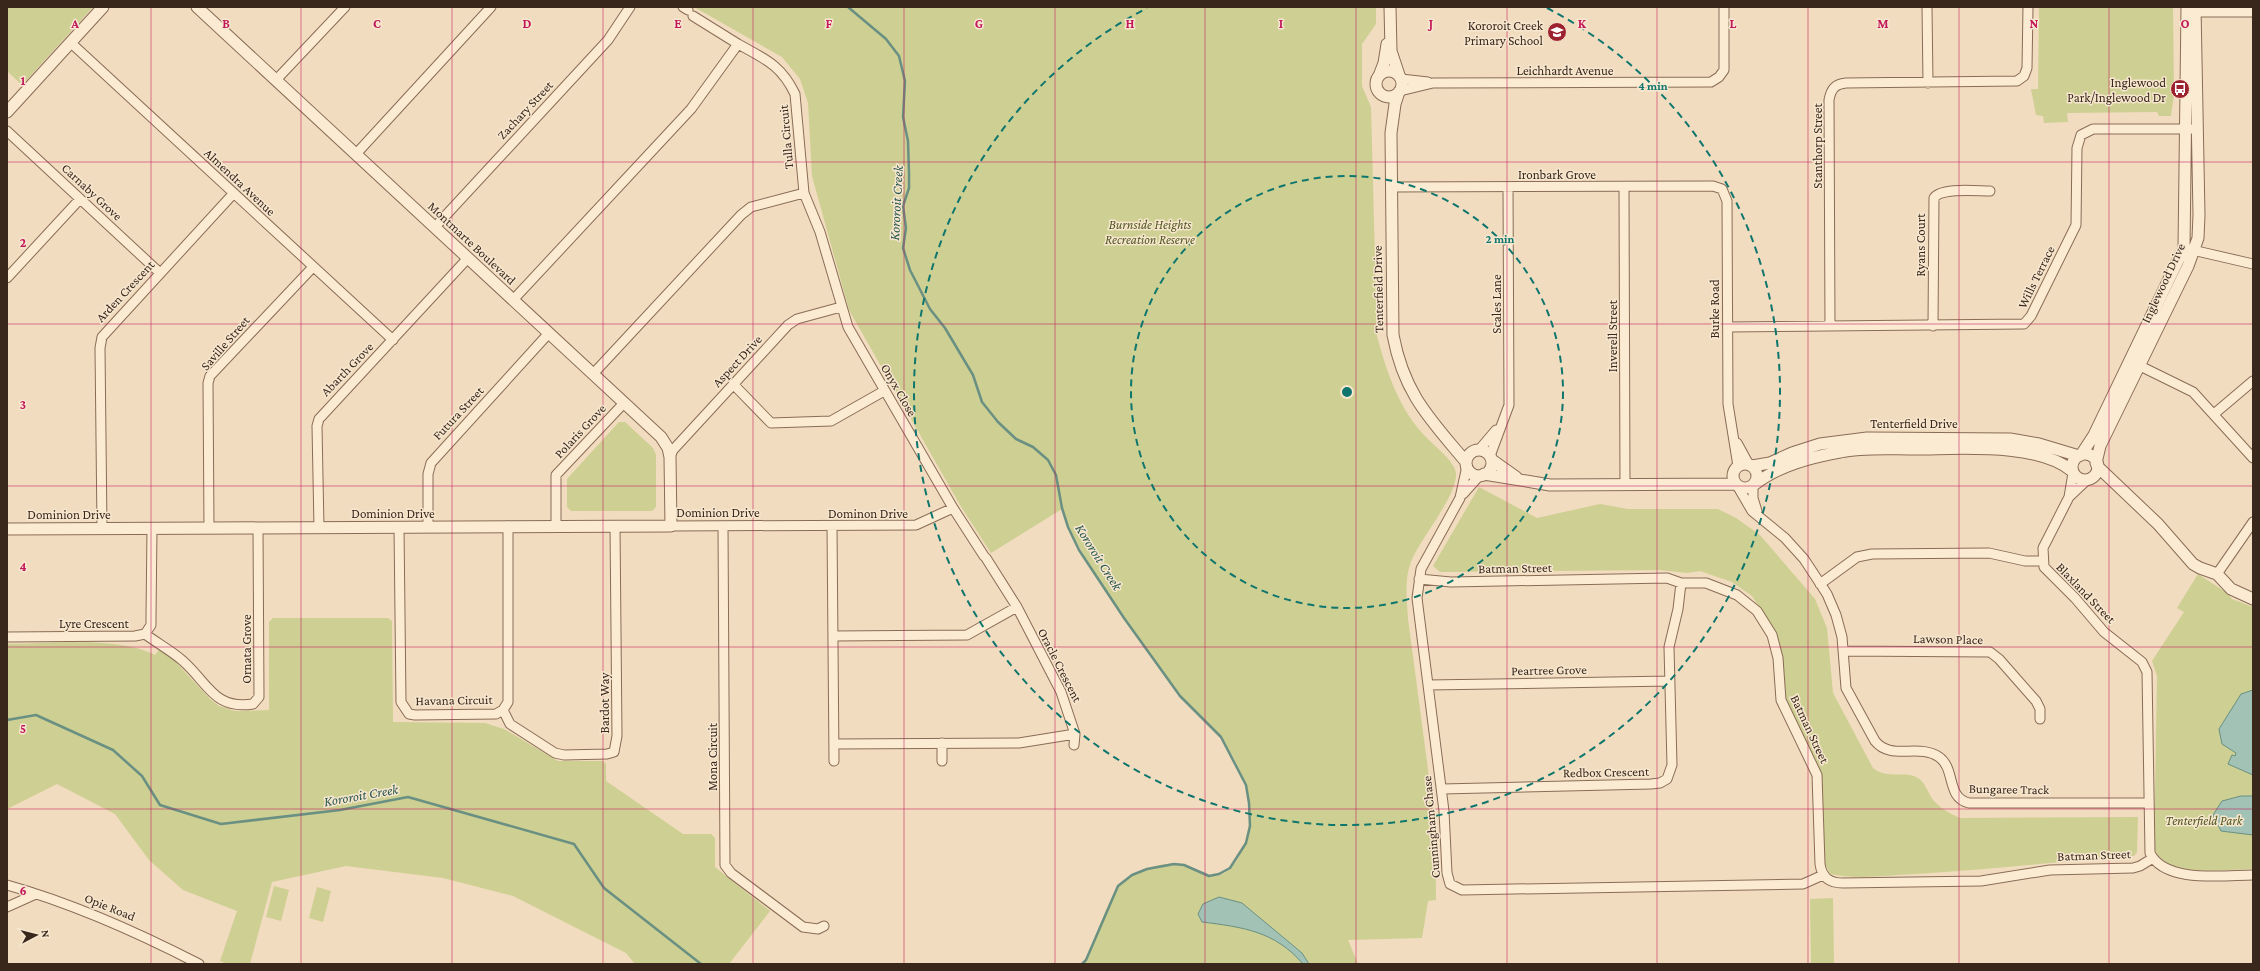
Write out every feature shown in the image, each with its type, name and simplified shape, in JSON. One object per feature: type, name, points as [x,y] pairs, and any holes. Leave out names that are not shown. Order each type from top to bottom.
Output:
[{"type":"street","points":[[7,112],[103,7]]},
{"type":"street","name":"Montmarte Boulevard","points":[[197,7],[661,437],[668,448],[670,457],[671,526]]},
{"type":"street","points":[[276,80],[345,7]]},
{"type":"street","points":[[356,154],[491,7]]},
{"type":"street","name":"Zachary Street","points":[[435,227],[608,40],[630,7]]},
{"type":"street","points":[[1390,7],[1392,57],[1400,77],[1399,92],[1391,96],[1381,93],[1377,84],[1384,63],[1390,24]]},
{"type":"street","name":"Leichhardt Avenue","points":[[1400,77],[1433,84],[1711,82],[1719,77],[1724,70],[1724,7]]},
{"type":"street","points":[[1927,7],[1928,83]]},
{"type":"street","name":"Stanthorp Street","points":[[1830,326],[1830,94],[1836,85],[1846,83],[2017,82],[2024,76],[2028,61],[2028,7]]},
{"type":"street","points":[[2191,10],[2253,12]]},
{"type":"street","name":"Inglewood Drive","points":[[2097,464],[2100,446],[2140,365],[2199,226],[2192,129],[2191,10]]},
{"type":"street","name":"Tulla Circuit","points":[[688,11],[738,44],[774,64],[789,81],[796,104],[804,192]]},
{"type":"street","name":"Almendra Avenue","points":[[70,42],[233,194],[394,340]]},
{"type":"street","points":[[513,300],[691,109],[738,44]]},
{"type":"street","points":[[1379,76],[1389,71],[1400,77]]},
{"type":"street","name":"Leichhardt Avenue","points":[[1399,92],[1433,84]]},
{"type":"street","name":"Tenterfield Drive","points":[[1399,92],[1395,104],[1391,133],[1391,319],[1396,351],[1412,394],[1440,432],[1467,464]]},
{"type":"street","name":"Tenterfield Drive","points":[[1381,93],[1388,112],[1391,133]]},
{"type":"street","name":"Wills Terrace","points":[[1728,326],[2017,325],[2028,321],[2076,225],[2078,142],[2085,131],[2093,129],[2192,129]]},
{"type":"street","name":"Carnaby Grove","points":[[7,131],[160,273]]},
{"type":"street","name":"Ironbark Grove","points":[[1391,187],[1713,186],[1722,189]]},
{"type":"street","name":"Scales Lane","points":[[1491,458],[1508,411],[1509,398],[1508,187]]},
{"type":"street","name":"Inverell Street","points":[[1624,187],[1625,485]]},
{"type":"street","name":"Burke Road","points":[[1722,189],[1727,201],[1728,404],[1731,431],[1743,466]]},
{"type":"street","name":"Ryans Court","points":[[1933,326],[1934,198],[1939,192],[1990,191]]},
{"type":"street","points":[[593,374],[741,214],[751,207],[804,192]]},
{"type":"street","name":"Onyx Close","points":[[804,192],[813,211],[816,225],[820,232],[848,327],[953,508],[985,557]]},
{"type":"street","name":"Arden Crescent","points":[[102,528],[101,341],[104,332],[233,194]]},
{"type":"street","points":[[7,278],[80,199]]},
{"type":"street","points":[[2190,249],[2253,264]]},
{"type":"street","name":"Inglewood Drive","points":[[2080,455],[2094,435],[2129,360],[2190,249]]},
{"type":"street","name":"Abarth Grove","points":[[318,528],[317,426],[319,419],[323,413],[394,340],[468,258]]},
{"type":"street","name":"Saville Street","points":[[209,528],[208,383],[210,376],[313,267]]},
{"type":"street","name":"Aspect Drive","points":[[670,457],[673,450],[788,325],[797,319],[841,307]]},
{"type":"street","name":"Futura Street","points":[[428,527],[428,474],[431,463],[549,333]]},
{"type":"street","points":[[2129,360],[2193,392],[2253,458]]},
{"type":"street","points":[[2214,414],[2253,381]]},
{"type":"street","points":[[733,384],[772,423],[831,421],[884,391]]},
{"type":"street","name":"Polaris Grove","points":[[556,526],[556,475],[624,403]]},
{"type":"street","name":"Scales Lane","points":[[1477,450],[1504,419]]},
{"type":"street","name":"Tenterfield Drive","points":[[1440,432],[1463,446],[1477,450]]},
{"type":"street","name":"Tenterfield Drive","points":[[1702,485],[1722,478],[1743,466],[1770,463],[1792,453],[1820,444],[1867,438],[2010,439],[2039,444],[2080,455]]},
{"type":"street","points":[[1477,450],[1491,458],[1490,468],[1482,475],[1473,474],[1467,464],[1469,455],[1477,450]]},
{"type":"street","name":"Tenterfield Drive","points":[[1754,485],[1767,475],[1806,460],[1826,454],[1859,450],[2011,450],[2057,461],[2073,472]]},
{"type":"street","points":[[2042,561],[2045,542],[2069,497],[2073,462],[2080,455],[2092,457],[2193,564],[2217,574],[2231,589],[2253,599]]},
{"type":"street","name":"Tenterfield Drive","points":[[1491,458],[1518,478]]},
{"type":"street","name":"Cunningham Chase","points":[[1460,498],[1467,464]]},
{"type":"street","points":[[2069,497],[2096,472],[2097,464]]},
{"type":"street","points":[[1754,485],[1746,489],[1737,486],[1732,476],[1743,466],[1757,476],[1754,485],[1753,498],[1758,516]]},
{"type":"street","points":[[2073,472],[2078,478],[2089,479],[2125,492]]},
{"type":"street","name":"Tenterfield Drive","points":[[1482,475],[1518,478],[1550,485],[1737,486]]},
{"type":"street","name":"Cunningham Chase","points":[[1482,475],[1460,498],[1450,514],[1425,559],[1419,579],[1419,619],[1442,789],[1446,827],[1447,874],[1450,884],[1457,889],[1803,884],[1823,875]]},
{"type":"street","name":"Bungaree Track","points":[[1737,486],[1752,511],[1785,538],[1804,560],[1820,584],[1836,615],[1842,637],[1846,688],[1874,741],[1888,750],[1927,752],[1940,757],[1949,769],[1954,791],[1962,801],[1977,804],[2149,803]]},
{"type":"street","name":"Dominon Drive","points":[[780,527],[916,526],[953,508]]},
{"type":"street","points":[[2217,574],[2253,522]]},
{"type":"street","name":"Dominion Drive","points":[[7,529],[508,526],[780,527]]},
{"type":"street","name":"Havana Circuit","points":[[399,527],[401,702],[405,710],[415,715],[496,714],[504,710],[508,702],[508,526]]},
{"type":"street","name":"Bardot Way","points":[[504,710],[510,724],[555,753],[564,755],[607,754],[614,752],[617,736],[615,526]]},
{"type":"street","name":"Mona Circuit","points":[[723,526],[725,864],[730,873],[803,927],[818,929],[824,926]]},
{"type":"street","points":[[832,526],[834,762]]},
{"type":"street","name":"Lyre Crescent","points":[[7,637],[135,636],[145,634],[151,624],[152,528]]},
{"type":"street","name":"Ornata Grove","points":[[145,634],[183,660],[214,696],[232,705],[253,704],[259,696],[258,528]]},
{"type":"street","name":"Blaxland Street","points":[[1820,584],[1857,557],[1872,554],[1989,553],[2025,561],[2042,561],[2049,574],[2066,588],[2104,632],[2142,662],[2147,672],[2150,848],[2153,858]]},
{"type":"street","name":"Oracle Crescent","points":[[985,557],[1017,607],[1027,629],[1061,692],[1075,734]]},
{"type":"street","name":"Batman Street","points":[[1419,579],[1451,582],[1667,578],[1681,583],[1706,583],[1736,595],[1757,611],[1772,635],[1778,658],[1781,700],[1817,775],[1820,864],[1823,875],[1830,882],[1981,880],[2050,870],[2133,868],[2140,866],[2153,858]]},
{"type":"street","name":"Redbox Crescent","points":[[1442,789],[1650,784],[1664,781],[1670,776],[1672,765],[1669,647],[1678,609],[1681,583]]},
{"type":"street","points":[[833,636],[967,635],[1017,607]]},
{"type":"street","name":"Lawson Place","points":[[1843,651],[1990,652],[1999,659],[2036,701],[2040,709],[2040,719]]},
{"type":"street","name":"Peartree Grove","points":[[1428,685],[1670,681]]},
{"type":"street","points":[[834,744],[1019,743],[1075,734],[1074,745]]},
{"type":"street","points":[[942,743],[942,761]]},
{"type":"street","points":[[2153,858],[2162,867],[2189,875],[2253,875]]},
{"type":"street","name":"Opie Road","points":[[7,886],[38,894],[122,926],[199,964]]},
{"type":"street","points":[[7,906],[24,898],[38,894]]},
{"type":"green space","points":[[7,7],[93,7],[22,85],[7,71]]},
{"type":"green space","name":"Burnside Heights Recreation Reserve","points":[[694,7],[1376,7],[1376,24],[1362,44],[1362,86],[1371,107],[1377,336],[1390,377],[1401,402],[1408,414],[1425,436],[1452,463],[1456,473],[1455,482],[1451,493],[1415,553],[1407,576],[1408,619],[1435,822],[1436,900],[1428,901],[1422,938],[1348,940],[1358,964],[1082,964],[1086,960],[1116,890],[1119,885],[1132,875],[1158,865],[1175,864],[1190,867],[1209,876],[1220,875],[1229,870],[1236,862],[1242,852],[1250,818],[1249,799],[1238,766],[1220,736],[1183,699],[1108,594],[1088,563],[1062,509],[991,553],[960,505],[849,310],[812,176],[808,103],[800,79],[782,57]]},
{"type":"green space","points":[[2039,7],[2173,7],[2174,95],[2171,116],[2159,116],[2157,112],[2067,113],[2068,122],[2044,123],[2043,116],[2036,115],[2031,89],[2038,89]]},
{"type":"green space","points":[[619,422],[625,422],[653,448],[656,455],[656,507],[652,511],[571,511],[567,507],[567,479]]},
{"type":"green space","points":[[1479,487],[1537,518],[1600,504],[1628,509],[1718,509],[1736,518],[1760,535],[1815,599],[1827,628],[1833,693],[1873,768],[1885,774],[1908,775],[1918,778],[1921,780],[1937,804],[1946,811],[1960,818],[2138,817],[2137,852],[2134,856],[1942,872],[1861,877],[1830,874],[1824,862],[1822,778],[1785,700],[1779,649],[1772,626],[1752,596],[1732,582],[1700,571],[1687,573],[1660,570],[1440,572],[1433,566]]},
{"type":"green space","name":"Tenterfield Park","points":[[2198,574],[2227,593],[2232,599],[2253,607],[2253,869],[2213,871],[2183,868],[2171,864],[2161,858],[2154,848],[2157,676],[2152,661],[2184,612],[2177,608]]},
{"type":"green space","points":[[273,618],[388,618],[392,621],[393,722],[485,723],[504,729],[558,761],[603,761],[606,764],[606,781],[683,834],[711,834],[715,838],[715,867],[770,911],[729,964],[635,964],[626,953],[513,896],[443,878],[346,866],[272,882],[250,964],[227,964],[220,961],[237,911],[183,890],[149,860],[115,814],[57,784],[7,809],[7,644],[63,642],[103,643],[140,649],[155,655],[159,650],[173,659],[210,699],[219,706],[235,711],[269,710],[269,622]]},
{"type":"green space","points":[[274,886],[289,890],[281,921],[266,917]]},
{"type":"green space","points":[[317,887],[331,891],[323,922],[309,918]]},
{"type":"green space","points":[[1833,898],[1834,964],[1811,964],[1810,899]]},
{"type":"shaded area","points":[[2253,690],[2253,775],[2228,764],[2232,755],[2235,756],[2236,753],[2222,744],[2219,729],[2241,694]]},
{"type":"shaded area","points":[[2241,796],[2253,796],[2253,835],[2221,831],[2213,815],[2222,801]]},
{"type":"shaded area","points":[[1219,897],[1242,903],[1302,953],[1309,964],[1303,964],[1281,944],[1257,932],[1231,926],[1202,922],[1198,914],[1203,904]]},
{"type":"waterway","name":"Kororoit Creek","points":[[848,7],[886,39],[899,56],[905,81],[903,117],[908,141],[909,188],[903,206],[906,228],[903,248],[910,270],[930,309],[945,328],[973,375],[982,402],[998,422],[1016,439],[1033,447],[1048,460],[1056,475],[1062,508],[1068,527],[1079,550],[1124,618],[1180,696],[1221,737],[1246,785],[1249,803],[1250,826],[1246,843],[1230,868],[1219,874],[1209,876],[1184,865],[1174,864],[1147,869],[1132,875],[1118,886],[1086,960],[1082,964]]},
{"type":"waterway","name":"Kororoit Creek","points":[[7,720],[36,715],[113,750],[142,776],[160,805],[221,824],[340,810],[408,797],[574,844],[604,888],[701,964]]},
{"type":"place","name":"Kororoit Creek Primary School","points":[[1557,32]]},
{"type":"place","name":"Inglewood Park/Inglewood Dr","points":[[2180,89]]}]
